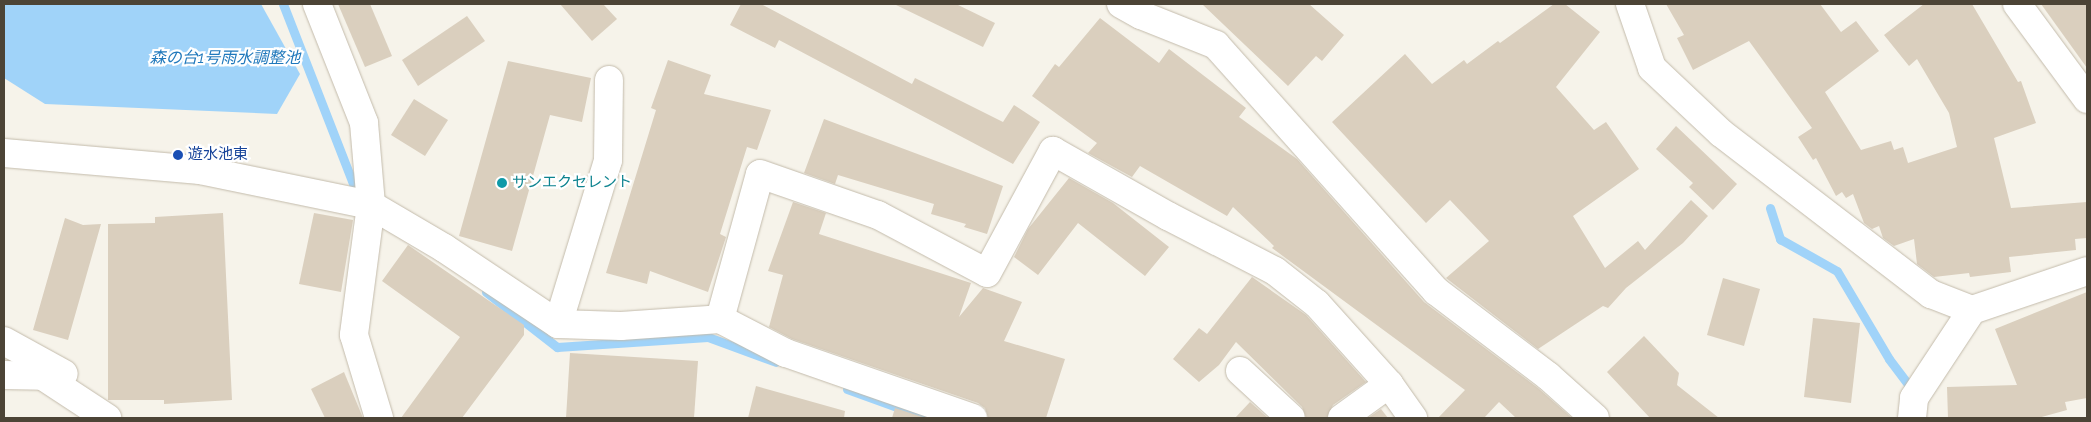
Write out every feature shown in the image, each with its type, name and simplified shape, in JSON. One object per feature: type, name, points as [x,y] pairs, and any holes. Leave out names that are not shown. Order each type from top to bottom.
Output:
[{"type":"street","points":[[317,4],[364,123],[371,205],[354,335],[379,418]]},
{"type":"street","points":[[1122,4],[1141,15],[1216,45],[1436,291],[1548,376],[1595,418]]},
{"type":"street","points":[[1630,4],[1652,68],[1721,133],[1931,294],[1972,310]]},
{"type":"street","points":[[2017,4],[2087,99]]},
{"type":"street","points":[[558,324],[608,160],[609,80]]},
{"type":"street","points":[[720,318],[760,174],[878,215],[987,273],[1053,151],[1168,216],[1275,271],[1317,304],[1388,384],[1413,418]]},
{"type":"street","points":[[4,153],[200,170],[371,205],[444,248],[558,324],[621,326],[720,318],[786,353],[972,418]]},
{"type":"street","points":[[1912,418],[1914,398],[1972,310],[2087,272]]},
{"type":"street","points":[[4,340],[84,385],[99,412]]},
{"type":"street","points":[[1240,371],[1291,418]]},
{"type":"street","points":[[4,375],[43,376],[99,412]]},
{"type":"street","points":[[1342,418],[1388,384]]},
{"type":"water","name":"森の台1号雨水調整池","points":[[4,4],[261,4],[300,74],[277,114],[45,104],[4,78]]},
{"type":"building","points":[[338,4],[370,4],[392,56],[365,67]]},
{"type":"building","points":[[560,4],[603,4],[617,19],[592,41]]},
{"type":"building","points":[[741,4],[761,4],[912,84],[915,78],[1003,122],[1014,105],[1040,122],[1013,164],[779,40],[775,48],[730,25]]},
{"type":"building","points":[[894,4],[956,4],[995,23],[983,47]]},
{"type":"building","points":[[1202,4],[1309,4],[1344,35],[1322,61],[1316,56],[1288,86]]},
{"type":"building","points":[[1554,4],[1565,4],[1600,32],[1556,87],[1594,130],[1606,122],[1639,169],[1573,216],[1605,268],[1638,241],[1645,250],[1691,200],[1708,216],[1683,243],[1626,288],[1608,308],[1603,306],[1538,349],[1446,278],[1489,241],[1450,200],[1426,223],[1332,122],[1405,54],[1432,84],[1464,60],[1467,64],[1498,41],[1500,43]]},
{"type":"building","points":[[1666,4],[1820,4],[1841,32],[1856,21],[1879,51],[1825,92],[1861,150],[1891,141],[1894,150],[1903,147],[1908,163],[1957,147],[1949,113],[1917,59],[1909,66],[1884,35],[1924,4],[1972,4],[2018,82],[2021,81],[2036,123],[1994,138],[2011,208],[2087,202],[2087,238],[2075,239],[2076,250],[2009,257],[2011,272],[1970,277],[1969,273],[1934,277],[1917,264],[1914,239],[1894,246],[1883,238],[1879,226],[1872,229],[1864,223],[1853,194],[1846,198],[1842,192],[1836,196],[1816,158],[1813,160],[1798,137],[1812,128],[1749,41],[1693,70],[1677,38],[1684,35]]},
{"type":"building","points":[[2041,4],[2087,4],[2087,68]]},
{"type":"building","points":[[467,16],[485,41],[418,86],[402,60]]},
{"type":"building","points":[[1100,18],[1159,63],[1169,49],[1246,108],[1239,117],[1297,159],[1424,302],[1538,388],[1572,418],[1516,418],[1499,402],[1484,418],[1438,418],[1465,390],[1272,248],[1274,246],[1233,207],[1227,216],[1140,166],[1132,177],[1088,153],[1097,143],[1032,96],[1055,64],[1059,67]]},
{"type":"building","points":[[668,60],[711,75],[704,94],[771,110],[757,150],[747,147],[720,234],[726,237],[708,292],[650,271],[647,284],[606,273],[656,110],[651,108]]},
{"type":"building","name":"サンエクセレント","points":[[508,61],[591,78],[582,122],[550,115],[512,251],[459,236]]},
{"type":"building","points":[[414,99],[448,120],[425,156],[391,135]]},
{"type":"building","points":[[824,119],[1003,186],[987,234],[964,227],[966,224],[931,214],[934,204],[838,175],[835,184],[804,173]]},
{"type":"building","points":[[1676,126],[1737,184],[1713,210],[1689,187],[1693,183],[1656,149]]},
{"type":"building","points":[[1069,178],[1113,203],[1169,247],[1145,276],[1078,223],[1038,275],[1014,257],[1028,229]]},
{"type":"building","points":[[793,202],[826,213],[819,234],[971,283],[959,317],[983,288],[1022,302],[1004,341],[1065,359],[1046,418],[988,418],[985,408],[978,403],[792,339],[769,327],[783,275],[768,271]]},
{"type":"building","points":[[223,213],[232,400],[164,404],[164,400],[108,400],[108,224],[155,223],[155,217]]},
{"type":"building","points":[[314,213],[353,220],[341,292],[299,284]]},
{"type":"building","points":[[65,218],[83,225],[101,224],[68,340],[33,330]]},
{"type":"building","points":[[408,245],[524,325],[524,335],[462,418],[401,418],[460,337],[382,281]]},
{"type":"building","points":[[1252,277],[1306,315],[1366,382],[1333,405],[1327,418],[1306,418],[1302,407],[1236,342],[1219,365],[1199,382],[1173,359],[1199,328],[1207,334]]},
{"type":"building","points":[[1723,278],[1760,289],[1744,346],[1707,335]]},
{"type":"building","points":[[2087,292],[2087,398],[2065,402],[2067,410],[2038,418],[1948,418],[1947,387],[2017,385],[1995,329]]},
{"type":"building","points":[[1813,318],[1860,323],[1851,403],[1804,397]]},
{"type":"building","points":[[1644,336],[1679,373],[1677,385],[1719,418],[1650,418],[1607,372]]},
{"type":"building","points":[[570,353],[698,361],[694,418],[566,418]]},
{"type":"building","points":[[344,372],[363,418],[325,418],[311,389]]},
{"type":"building","points":[[756,386],[845,411],[844,418],[748,418]]},
{"type":"building","points":[[1250,402],[1268,418],[1235,418]]},
{"type":"building","points":[[895,408],[926,418],[892,418]]},
{"type":"building","points":[[1381,409],[1388,418],[1368,418]]},
{"type":"waterway","points":[[283,4],[355,189]]},
{"type":"waterway","points":[[1770,208],[1780,239],[1837,271],[1889,359],[1914,392]]},
{"type":"waterway","points":[[486,292],[557,347],[708,337],[776,362]]},
{"type":"waterway","points":[[847,389],[927,418]]},
{"type":"place","name":"遊水池東","points":[[178,155]]},
{"type":"place","name":"サンエクセレント","points":[[502,183]]}]
